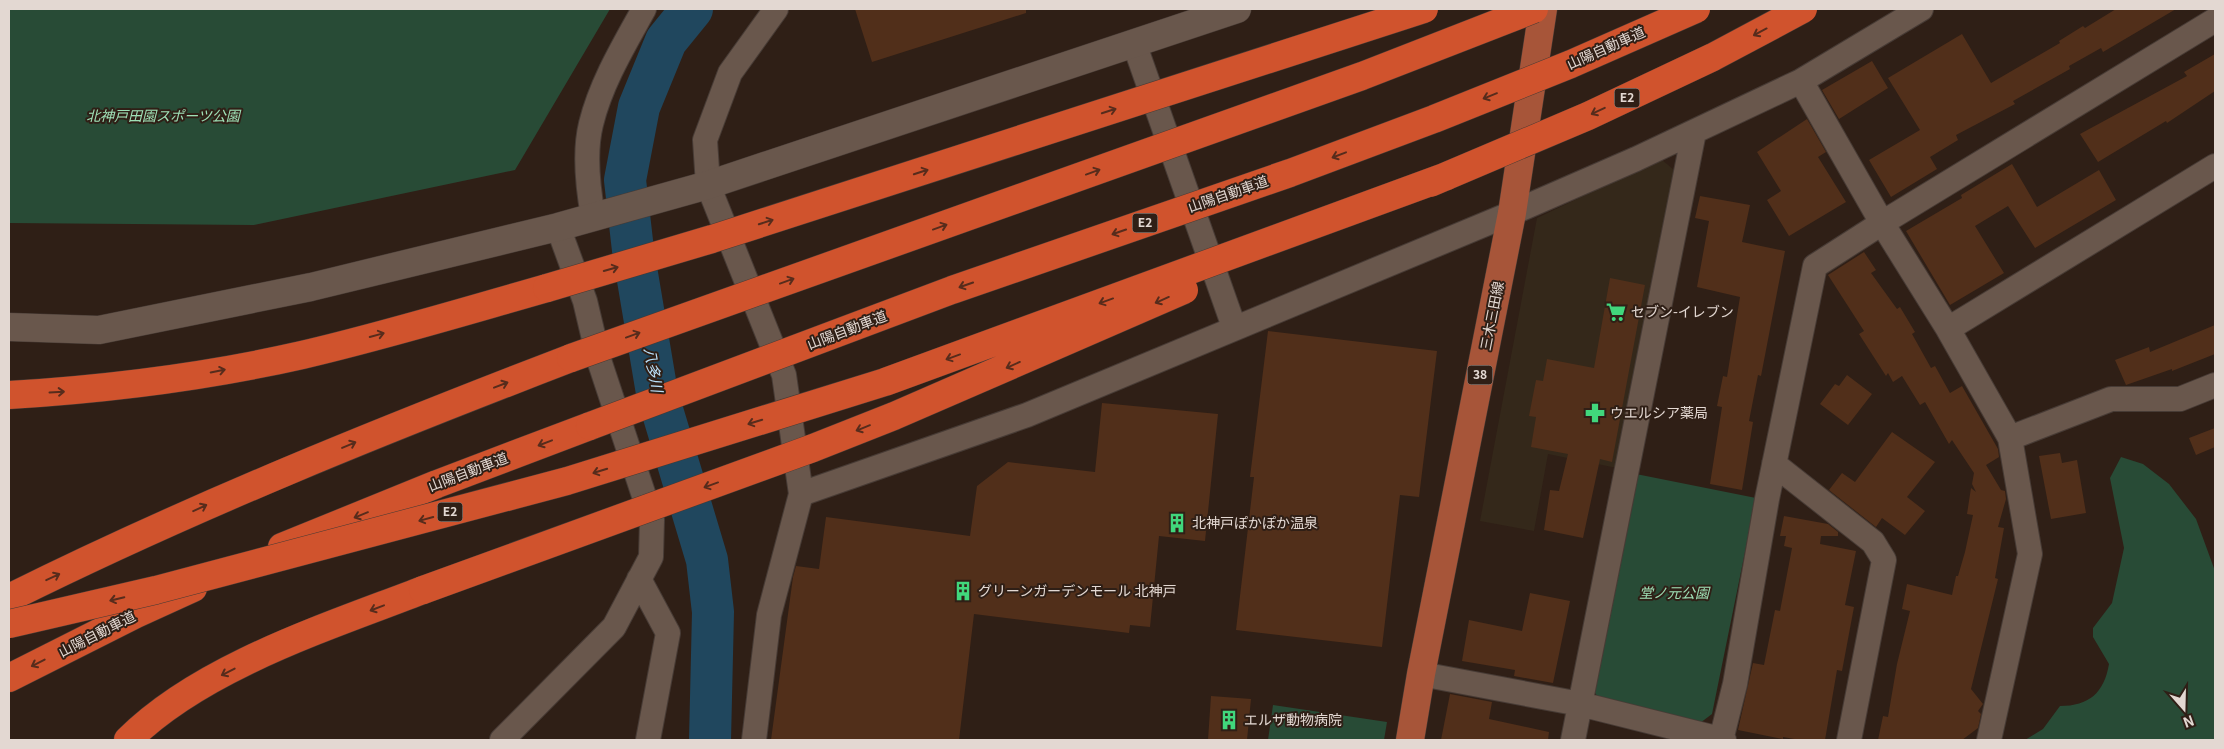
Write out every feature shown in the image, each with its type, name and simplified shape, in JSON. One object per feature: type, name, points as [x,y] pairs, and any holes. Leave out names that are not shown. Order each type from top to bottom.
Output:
[{"type":"highway","points":[[9,395],[90,390],[200,375],[293,357],[547,288],[712,239],[1424,9]]},
{"type":"highway","points":[[9,598],[207,504],[380,432],[571,358],[1362,76],[1534,9]]},
{"type":"highway","name":"山陽自動車道","points":[[9,678],[136,614],[288,545],[437,484],[952,290],[1281,176],[1434,119],[1571,64],[1696,9]]},
{"type":"highway","name":"E2","points":[[9,624],[156,590],[567,481],[885,382],[1447,176],[1588,116],[1713,57],[1803,9]]},
{"type":"highway","points":[[128,740],[172,704],[222,675],[282,645],[423,590],[813,448],[894,416],[1447,176]]},
{"type":"main road","name":"三木三田線","points":[[1410,740],[1421,674],[1512,213],[1543,9]]},
{"type":"street","points":[[593,216],[587,182],[591,124],[614,63],[644,9]]},
{"type":"street","points":[[754,740],[769,615],[801,494],[784,375],[708,184],[705,140],[730,73],[776,9]]},
{"type":"street","points":[[9,328],[99,330],[311,287],[558,227],[708,184],[1237,9]]},
{"type":"street","points":[[801,494],[1027,415],[1234,327],[1512,213],[1694,132],[1801,81],[1921,9]]},
{"type":"street","points":[[1421,674],[1580,704],[1722,740],[1735,684],[1774,464],[1815,266],[1882,223],[2215,20]]},
{"type":"street","points":[[1134,43],[1234,327]]},
{"type":"street","points":[[1801,81],[1882,223],[1948,329],[2010,438],[2030,554],[1989,740]]},
{"type":"street","points":[[1573,740],[1694,132]]},
{"type":"street","points":[[1948,329],[2215,166]]},
{"type":"street","points":[[502,740],[614,627],[651,557],[652,520],[599,360],[585,301],[558,227]]},
{"type":"street","points":[[2010,438],[2111,399],[2180,400],[2215,385]]},
{"type":"street","points":[[1774,464],[1873,542],[1884,560],[1849,740]]},
{"type":"street","points":[[639,579],[668,633],[648,740]]},
{"type":"shaded area","points":[[1661,159],[1674,170],[1617,468],[1548,454],[1534,531],[1480,521],[1537,218]]},
{"type":"green space","name":"北神戸田園スポーツ公園","points":[[9,9],[610,9],[515,170],[254,225],[9,223]]},
{"type":"green space","points":[[2121,457],[2143,464],[2169,484],[2196,519],[2215,571],[2215,740],[2025,740],[2043,729],[2060,706],[2079,704],[2094,696],[2107,674],[2109,664],[2093,637],[2093,628],[2112,603],[2124,548],[2110,478]]},
{"type":"green space","name":"堂ノ元公園","points":[[1636,474],[1756,498],[1712,714],[1700,723],[1599,699],[1592,688]]},
{"type":"green space","points":[[1273,705],[1387,722],[1384,740],[1268,740]]},
{"type":"building","points":[[855,9],[1026,9],[1026,13],[872,62]]},
{"type":"building","points":[[2116,9],[2176,9],[2103,52],[2101,48],[2069,66],[2070,69],[2013,101],[2015,104],[1956,135],[1958,140],[1930,157],[1937,169],[1891,197],[1869,160],[1920,130],[1888,78],[1962,34],[1991,83],[2060,43],[2059,41],[2083,26],[2085,28]]},
{"type":"building","points":[[2215,54],[2215,91],[2167,123],[2166,121],[2098,162],[2080,134],[2187,76],[2184,72]]},
{"type":"building","points":[[1872,61],[1888,88],[1839,119],[1822,90]]},
{"type":"building","points":[[1807,119],[1826,152],[1818,157],[1846,202],[1789,236],[1767,200],[1781,191],[1757,152]]},
{"type":"building","points":[[2012,164],[2037,207],[2099,170],[2116,200],[2035,248],[2008,206],[1975,226],[2004,273],[1950,305],[1906,231],[1962,198],[1961,195]]},
{"type":"building","points":[[1700,196],[1750,205],[1742,242],[1785,251],[1761,376],[1758,375],[1749,421],[1753,422],[1742,490],[1710,484],[1722,407],[1717,406],[1723,376],[1727,377],[1740,297],[1697,287],[1709,221],[1695,218]]},
{"type":"building","points":[[1864,252],[1876,270],[1871,273],[1897,309],[1900,307],[1915,332],[1912,334],[1931,368],[1935,366],[1950,393],[1962,386],[1998,449],[1999,457],[1986,465],[2001,490],[2005,491],[2006,499],[1998,527],[2004,528],[1995,578],[1998,579],[1971,689],[1983,704],[1978,711],[1981,714],[1978,728],[1962,740],[1878,740],[1883,716],[1888,717],[1897,664],[1910,611],[1902,609],[1907,584],[1952,595],[1956,576],[1958,576],[1965,552],[1973,515],[1967,514],[1971,488],[1976,492],[1972,484],[1974,473],[1952,440],[1949,444],[1925,402],[1920,405],[1902,376],[1893,382],[1888,373],[1886,376],[1859,334],[1864,331],[1828,275]]},
{"type":"building","points":[[1610,278],[1645,285],[1612,462],[1600,459],[1583,538],[1544,530],[1550,490],[1559,491],[1568,454],[1531,447],[1536,417],[1529,416],[1536,380],[1543,381],[1547,359],[1594,368]]},
{"type":"building","points":[[2215,325],[2215,354],[2172,371],[2172,369],[2126,385],[2115,360],[2149,347],[2150,352]]},
{"type":"building","points":[[1268,331],[1437,351],[1419,497],[1400,495],[1382,647],[1236,630],[1254,477],[1250,477]]},
{"type":"building","points":[[1847,375],[1872,394],[1848,425],[1820,404],[1835,384],[1839,386]]},
{"type":"building","name":"グリーンガーデンモール 北神戸","points":[[1102,403],[1218,414],[1205,541],[1159,536],[1150,627],[1130,625],[1129,633],[974,614],[959,740],[771,740],[793,577],[796,566],[819,569],[826,517],[970,536],[977,486],[1008,462],[1095,472]]},
{"type":"building","points":[[2215,428],[2215,447],[2196,455],[2189,438]]},
{"type":"building","points":[[1892,432],[1935,462],[1907,497],[1925,511],[1905,535],[1882,518],[1876,527],[1829,490],[1842,473],[1855,482]]},
{"type":"building","points":[[2060,453],[2062,463],[2077,460],[2086,513],[2051,519],[2039,456]]},
{"type":"building","points":[[1784,516],[1828,524],[1838,532],[1838,536],[1821,536],[1820,544],[1856,551],[1845,605],[1854,607],[1842,671],[1837,670],[1825,740],[1800,740],[1783,737],[1783,739],[1738,730],[1753,663],[1764,665],[1775,610],[1780,611],[1792,548],[1784,546],[1786,536],[1780,536]]},
{"type":"building","points":[[1530,593],[1570,601],[1553,683],[1514,676],[1515,670],[1462,661],[1469,620],[1522,631]]},
{"type":"building","points":[[1450,694],[1492,702],[1489,719],[1549,732],[1548,740],[1441,740]]},
{"type":"building","name":"エルザ動物病院","points":[[1211,696],[1251,699],[1247,740],[1208,740]]},
{"type":"waterway","name":"八多川","points":[[692,9],[666,41],[639,107],[625,180],[633,250],[657,393],[707,560],[713,612],[710,740]]},
{"type":"place","name":"セブン-イレブン","points":[[1616,312]]},
{"type":"place","name":"ウエルシア薬局","points":[[1595,413]]},
{"type":"place","name":"北神戸ぽかぽか温泉","points":[[1177,523]]},
{"type":"place","name":"グリーンガーデンモール 北神戸","points":[[963,591]]},
{"type":"place","name":"エルザ動物病院","points":[[1229,720]]}]
